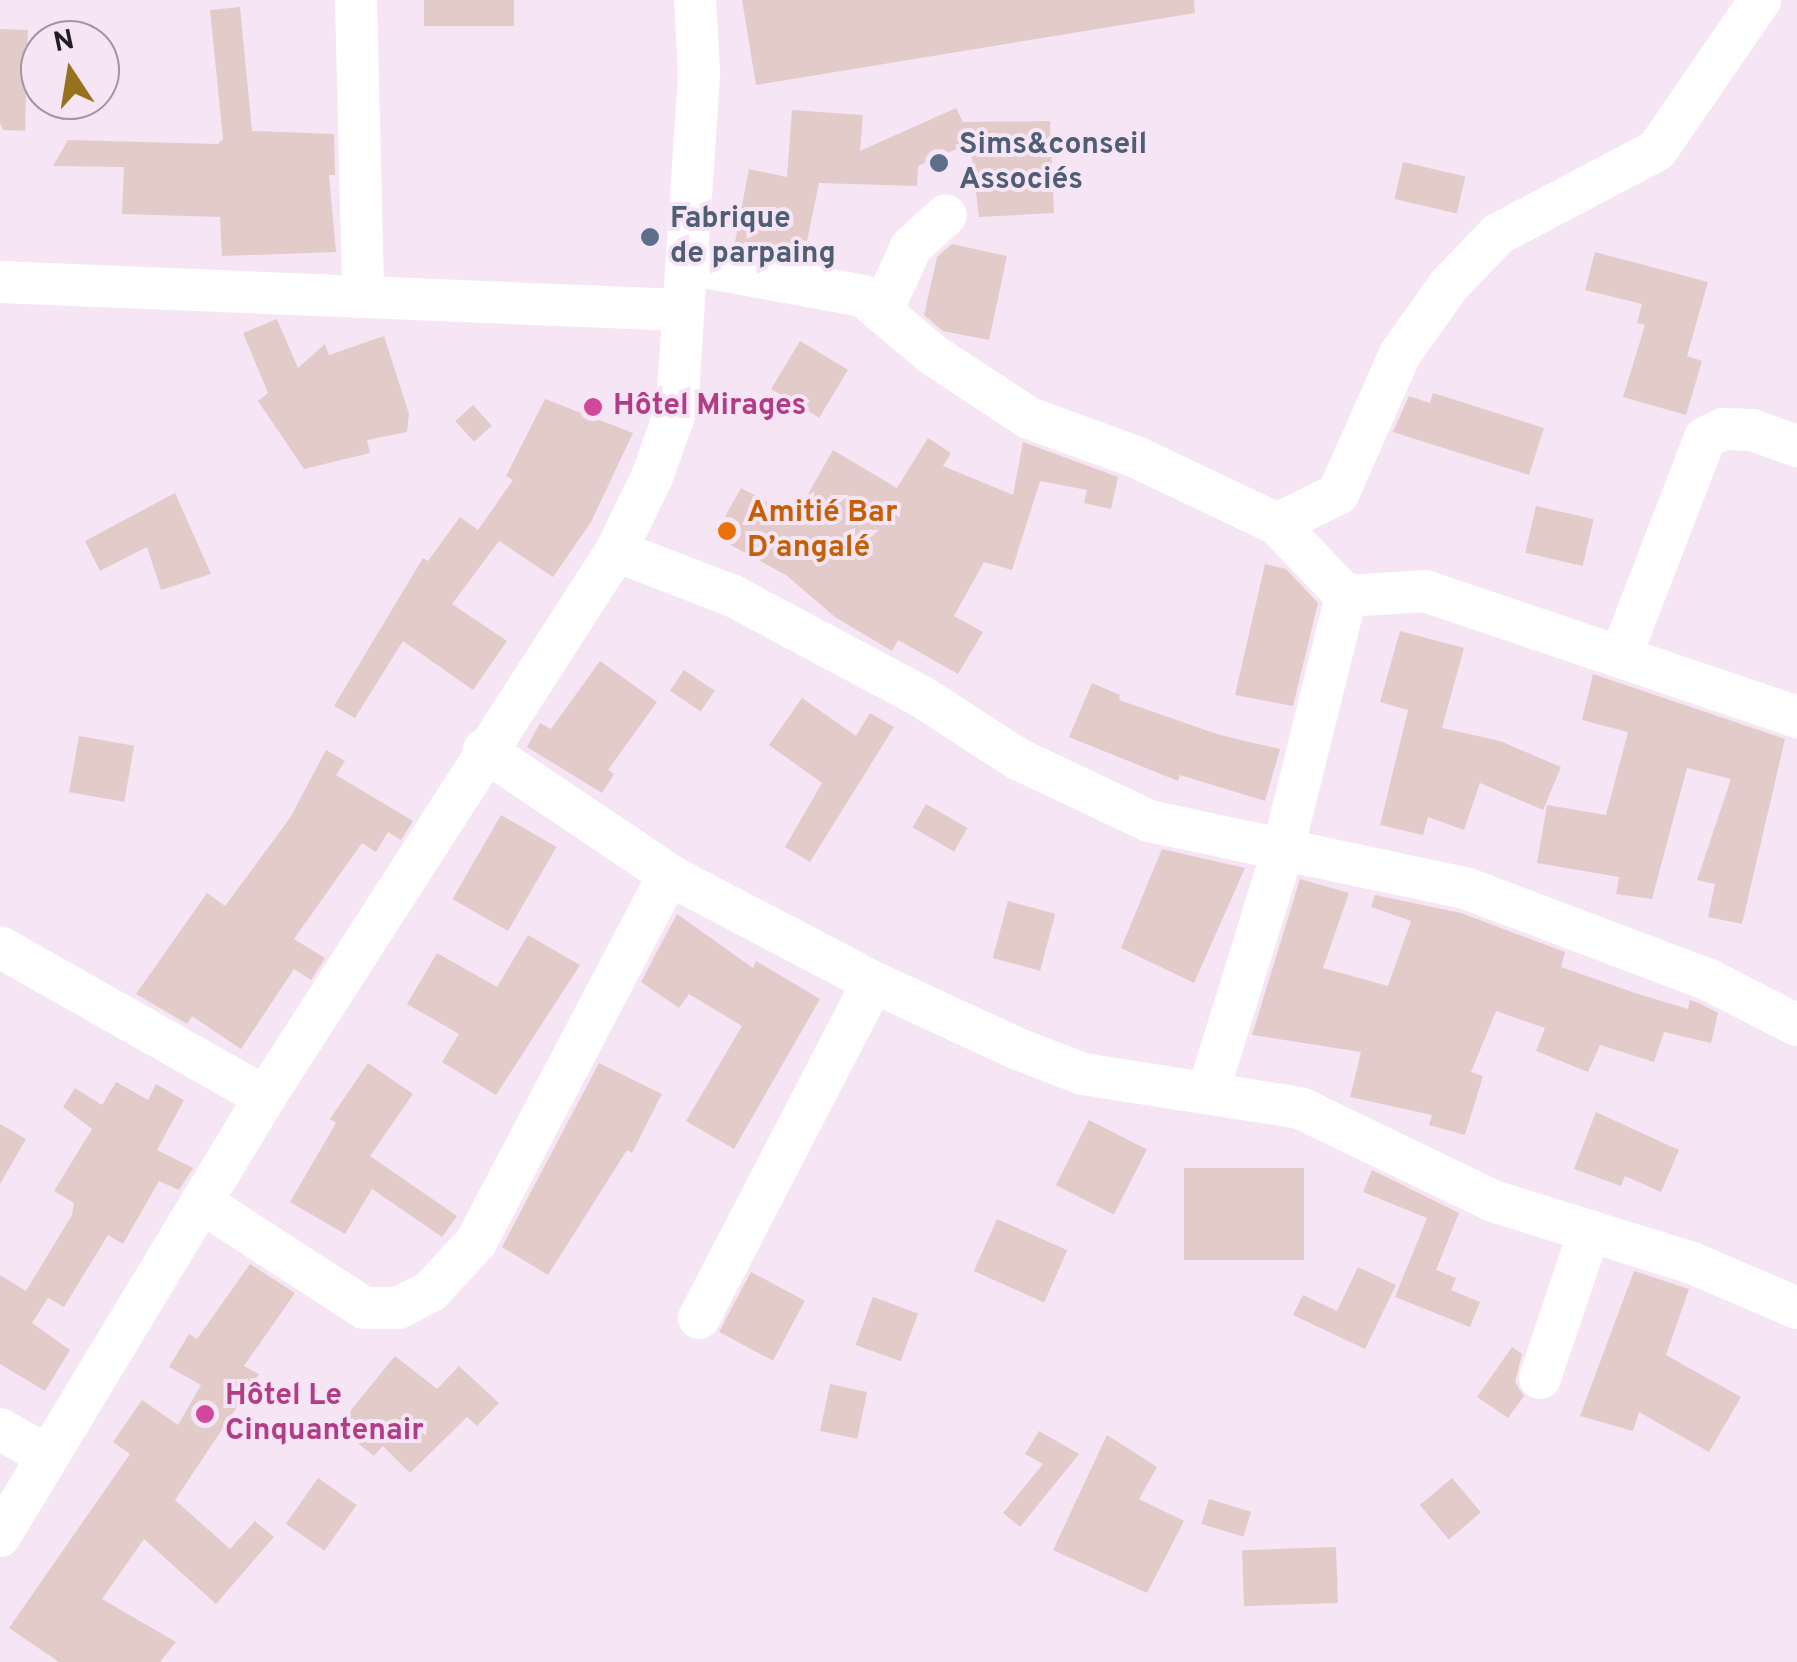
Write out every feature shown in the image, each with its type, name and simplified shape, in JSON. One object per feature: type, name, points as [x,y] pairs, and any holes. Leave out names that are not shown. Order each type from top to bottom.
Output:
[{"type":"street","points":[[356,0],[364,293]]},
{"type":"street","points":[[0,1536],[265,1096],[484,750],[616,551],[678,407],[680,310],[687,264],[698,73],[696,0]]},
{"type":"street","points":[[698,73],[724,0]]},
{"type":"street","points":[[1276,524],[1338,494],[1400,354],[1449,285],[1498,234],[1657,150],[1760,0]]},
{"type":"street","points":[[882,311],[911,247],[946,215]]},
{"type":"street","points":[[687,264],[863,296],[933,355],[1029,418],[1136,457],[1276,524],[1346,596],[1425,591],[1622,653],[1797,717]]},
{"type":"street","points":[[0,282],[364,293],[680,310]]},
{"type":"street","points":[[1622,653],[1705,438],[1724,429],[1752,430],[1797,446]]},
{"type":"street","points":[[616,551],[734,596],[922,697],[1018,759],[1149,821],[1468,890],[1709,980],[1797,1025]]},
{"type":"street","points":[[1209,1088],[1282,852],[1346,596]]},
{"type":"street","points":[[484,750],[669,875],[873,982],[1083,1074],[1209,1088],[1300,1108],[1493,1201],[1588,1236],[1692,1263],[1797,1308]]},
{"type":"street","points":[[201,1202],[364,1308],[398,1308],[431,1291],[476,1242],[669,875]]},
{"type":"street","points":[[0,946],[265,1096]]},
{"type":"street","points":[[698,1318],[873,982]]},
{"type":"street","points":[[1540,1378],[1588,1236]]},
{"type":"street","points":[[0,1429],[46,1456]]},
{"type":"building","points":[[424,0],[514,0],[514,26],[424,26]]},
{"type":"building","points":[[742,0],[1194,0],[1195,13],[756,85]]},
{"type":"building","points":[[240,7],[252,131],[334,134],[335,175],[329,175],[336,252],[222,256],[220,217],[122,214],[124,167],[53,166],[68,140],[218,144],[223,139],[210,10]]},
{"type":"building","points":[[0,29],[20,30],[20,120],[25,120],[25,131],[3,130]]},
{"type":"building","points":[[956,108],[963,122],[1050,121],[1054,213],[979,217],[970,143],[918,166],[917,186],[819,183],[807,241],[797,239],[791,258],[734,247],[749,169],[787,177],[792,110],[863,115],[860,151]]},
{"type":"building","points":[[1403,162],[1465,176],[1457,213],[1394,199]]},
{"type":"building","points":[[952,244],[1007,256],[989,340],[943,331],[924,315],[937,257]]},
{"type":"building","points":[[1595,252],[1708,282],[1687,356],[1702,361],[1686,415],[1623,397],[1645,325],[1637,323],[1642,304],[1585,290]]},
{"type":"building","points":[[277,319],[298,368],[325,344],[329,355],[384,336],[409,414],[407,432],[367,440],[370,453],[304,469],[258,401],[268,393],[243,333]]},
{"type":"building","points":[[800,341],[848,370],[819,418],[771,389]]},
{"type":"building","points":[[1433,393],[1544,428],[1529,475],[1393,432],[1409,396],[1430,403]]},
{"type":"building","points":[[545,399],[633,433],[591,522],[553,577],[499,541],[452,604],[507,641],[473,690],[403,641],[355,718],[334,706],[423,558],[428,561],[460,517],[478,530],[513,480],[506,476]]},
{"type":"building","points":[[473,405],[492,426],[474,442],[455,421]]},
{"type":"building","points":[[928,438],[951,453],[943,466],[1013,495],[1023,442],[1118,477],[1111,509],[1084,503],[1087,490],[1040,481],[1012,570],[984,562],[954,616],[983,632],[958,674],[898,640],[892,651],[835,617],[786,575],[714,536],[741,488],[795,517],[833,450],[897,488]]},
{"type":"building","points":[[175,493],[211,574],[161,590],[147,547],[100,571],[85,541]]},
{"type":"building","points":[[1536,506],[1593,519],[1583,566],[1525,553]]},
{"type":"building","points":[[1265,564],[1286,569],[1318,603],[1293,706],[1235,695]]},
{"type":"building","points":[[1400,631],[1464,648],[1442,728],[1500,741],[1561,767],[1543,810],[1480,783],[1464,830],[1428,817],[1423,835],[1380,825],[1408,710],[1380,702]]},
{"type":"building","points":[[600,661],[657,702],[608,770],[614,774],[602,793],[527,747],[540,723],[551,729]]},
{"type":"building","points":[[684,670],[715,691],[701,711],[670,691]]},
{"type":"building","points":[[1593,674],[1785,739],[1742,924],[1708,917],[1715,884],[1697,880],[1731,779],[1687,768],[1652,899],[1616,894],[1619,877],[1537,863],[1547,805],[1606,815],[1628,732],[1582,720]]},
{"type":"building","points":[[1092,683],[1120,695],[1119,700],[1220,735],[1280,749],[1265,801],[1180,775],[1178,781],[1069,737]]},
{"type":"building","points":[[802,698],[856,736],[870,713],[894,727],[810,862],[785,847],[822,783],[769,745]]},
{"type":"building","points":[[79,736],[134,746],[124,802],[69,792]]},
{"type":"building","points":[[326,750],[345,761],[336,775],[413,821],[401,840],[388,832],[376,852],[362,843],[294,939],[325,958],[311,980],[294,969],[241,1049],[192,1016],[187,1024],[136,994],[207,893],[225,906],[290,818]]},
{"type":"building","points":[[926,804],[968,828],[954,851],[912,827]]},
{"type":"building","points":[[501,815],[556,847],[508,931],[452,899]]},
{"type":"building","points":[[1162,849],[1245,868],[1194,983],[1121,948]]},
{"type":"building","points":[[1300,879],[1349,893],[1323,968],[1388,986],[1411,921],[1371,907],[1375,895],[1461,913],[1565,952],[1561,967],[1635,993],[1688,1009],[1690,1000],[1699,1003],[1718,1013],[1711,1043],[1664,1032],[1654,1062],[1600,1045],[1588,1072],[1536,1051],[1545,1028],[1496,1011],[1471,1072],[1483,1076],[1465,1135],[1429,1125],[1432,1115],[1350,1097],[1361,1052],[1252,1035]]},
{"type":"building","points":[[1008,901],[1055,914],[1040,971],[993,958]]},
{"type":"building","points":[[677,914],[753,968],[756,961],[820,999],[734,1149],[686,1121],[742,1026],[689,994],[679,1008],[641,982]]},
{"type":"building","points":[[528,935],[580,965],[496,1095],[442,1062],[459,1034],[407,1004],[437,953],[497,987]]},
{"type":"building","points":[[368,1063],[413,1094],[370,1156],[457,1216],[442,1237],[372,1189],[345,1234],[290,1202],[336,1123],[330,1119]]},
{"type":"building","points":[[599,1063],[662,1094],[632,1153],[627,1150],[548,1275],[502,1247]]},
{"type":"building","points":[[116,1082],[148,1100],[156,1084],[184,1100],[157,1150],[193,1168],[179,1190],[159,1181],[123,1244],[108,1235],[64,1307],[48,1298],[32,1323],[70,1350],[45,1391],[0,1364],[0,1275],[26,1291],[72,1215],[74,1203],[54,1191],[92,1129],[63,1107],[75,1088],[102,1105]]},
{"type":"building","points":[[1596,1112],[1679,1150],[1661,1192],[1625,1176],[1621,1186],[1574,1169]]},
{"type":"building","points":[[1089,1120],[1147,1150],[1114,1215],[1056,1185]]},
{"type":"building","points":[[0,1124],[26,1139],[0,1184]]},
{"type":"building","points":[[1184,1168],[1304,1168],[1304,1260],[1184,1260]]},
{"type":"building","points":[[1372,1170],[1459,1213],[1436,1270],[1456,1278],[1451,1290],[1480,1302],[1470,1327],[1395,1297],[1427,1218],[1363,1192]]},
{"type":"building","points":[[997,1219],[1067,1250],[1044,1302],[974,1271]]},
{"type":"building","points":[[250,1264],[295,1293],[244,1366],[259,1374],[175,1500],[230,1549],[255,1521],[274,1537],[216,1604],[144,1539],[102,1599],[176,1642],[160,1662],[59,1662],[9,1628],[130,1454],[113,1442],[142,1400],[178,1425],[201,1385],[169,1367],[189,1334],[197,1339]]},
{"type":"building","points":[[1358,1267],[1396,1285],[1365,1349],[1293,1315],[1303,1295],[1337,1311]]},
{"type":"building","points":[[1634,1271],[1689,1289],[1666,1355],[1741,1397],[1709,1452],[1639,1412],[1633,1431],[1580,1416]]},
{"type":"building","points":[[751,1272],[805,1301],[773,1361],[719,1332]]},
{"type":"building","points":[[873,1297],[918,1313],[901,1361],[856,1345]]},
{"type":"building","points":[[1512,1347],[1522,1354],[1515,1382],[1524,1396],[1508,1418],[1477,1397]]},
{"type":"building","points":[[395,1356],[437,1389],[459,1366],[499,1403],[477,1426],[467,1417],[410,1473],[383,1446],[374,1456],[337,1427]]},
{"type":"building","points":[[830,1384],[867,1392],[857,1439],[820,1431]]},
{"type":"building","points":[[1039,1431],[1079,1454],[1020,1527],[1003,1513],[1043,1464],[1025,1454]]},
{"type":"building","points":[[1107,1435],[1157,1467],[1139,1499],[1184,1521],[1147,1593],[1053,1550]]},
{"type":"building","points":[[318,1478],[357,1505],[324,1551],[286,1524]]},
{"type":"building","points":[[1452,1478],[1481,1512],[1449,1539],[1420,1505]]},
{"type":"building","points":[[1209,1499],[1251,1512],[1243,1537],[1201,1524]]},
{"type":"building","points":[[1336,1547],[1338,1603],[1244,1606],[1242,1550]]},
{"type":"place","name":"Sims&conseil Associés","points":[[939,163]]},
{"type":"place","name":"Fabrique de parpaing","points":[[650,237]]},
{"type":"place","name":"Hôtel Mirages","points":[[593,407]]},
{"type":"place","name":"Amitié Bar D’angalé","points":[[727,531]]},
{"type":"place","name":"Hôtel Le Cinquantenair","points":[[205,1414]]}]
